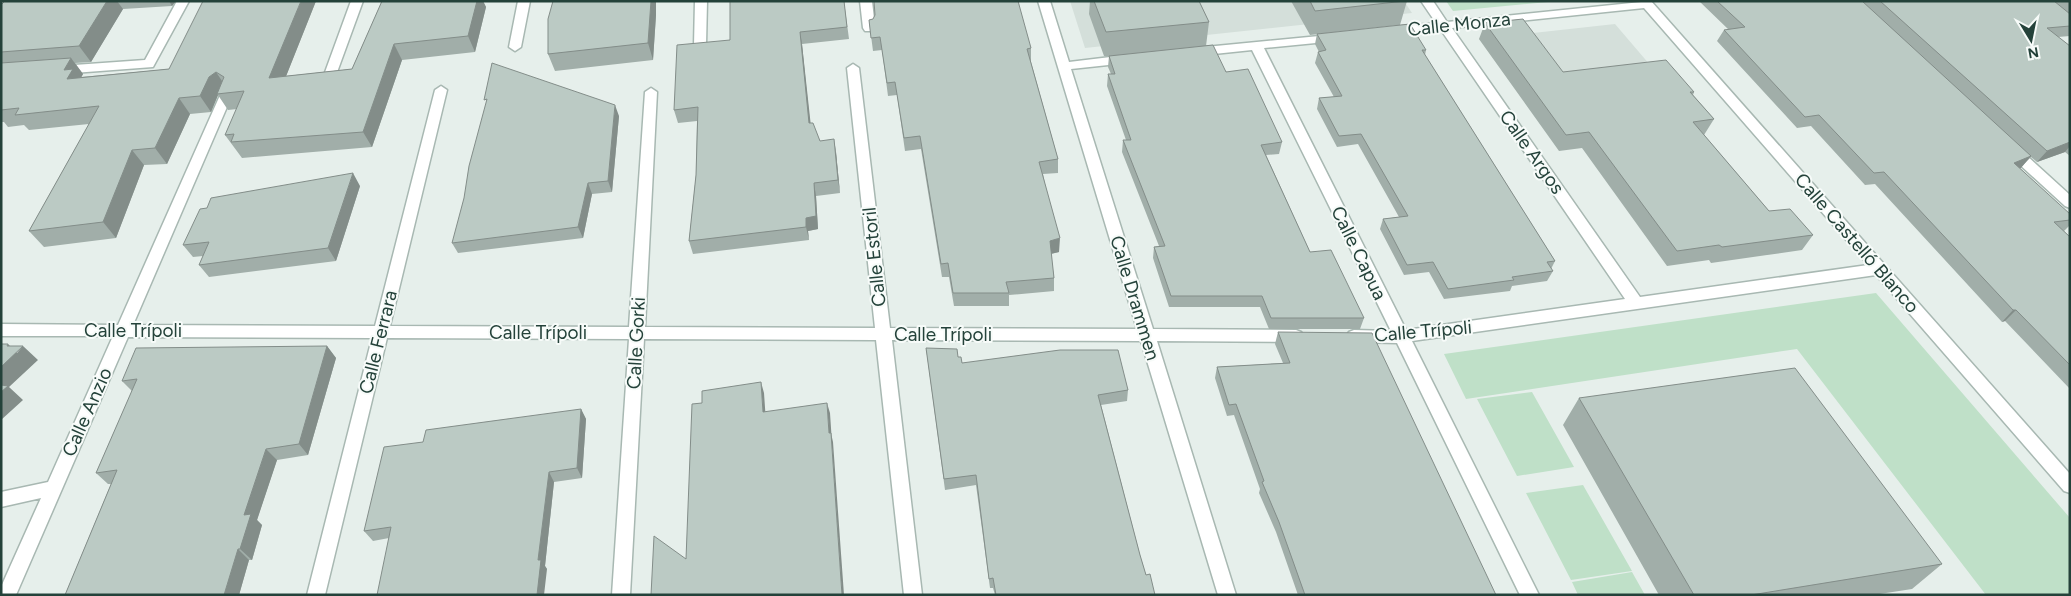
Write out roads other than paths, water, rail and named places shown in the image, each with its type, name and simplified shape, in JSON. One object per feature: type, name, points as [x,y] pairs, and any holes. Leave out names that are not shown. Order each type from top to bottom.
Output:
[{"type":"street","points":[[50,71],[149,64],[183,1]]},
{"type":"street","points":[[330,75],[357,1]]},
{"type":"street","points":[[515,47],[524,1]]},
{"type":"street","points":[[700,45],[701,1]]},
{"type":"street","points":[[866,1],[869,28]]},
{"type":"street","name":"Calle Drammen","points":[[1044,1],[1227,595]]},
{"type":"street","name":"Calle Argos","points":[[1427,1],[1636,304]]},
{"type":"street","name":"Calle Monza","points":[[1385,32],[1645,3]]},
{"type":"street","name":"Calle Castelló Blanco","points":[[1645,3],[2070,486]]},
{"type":"street","points":[[1179,54],[1345,36]]},
{"type":"street","name":"Calle Capua","points":[[1256,45],[1530,595]]},
{"type":"street","points":[[1064,66],[1140,58]]},
{"type":"street","name":"Calle Estoril","points":[[853,68],[912,595]]},
{"type":"street","name":"Calle Ferrara","points":[[316,595],[441,90]]},
{"type":"street","name":"Calle Gorki","points":[[621,595],[651,92]]},
{"type":"street","name":"Calle Anzio","points":[[7,595],[227,93]]},
{"type":"street","points":[[2004,142],[2070,203]]},
{"type":"street","name":"Calle Trípoli","points":[[1335,336],[1401,337],[1880,269]]},
{"type":"street","name":"Calle Trípoli","points":[[1,330],[1307,336]]},
{"type":"street","points":[[1,500],[53,488]]}]
